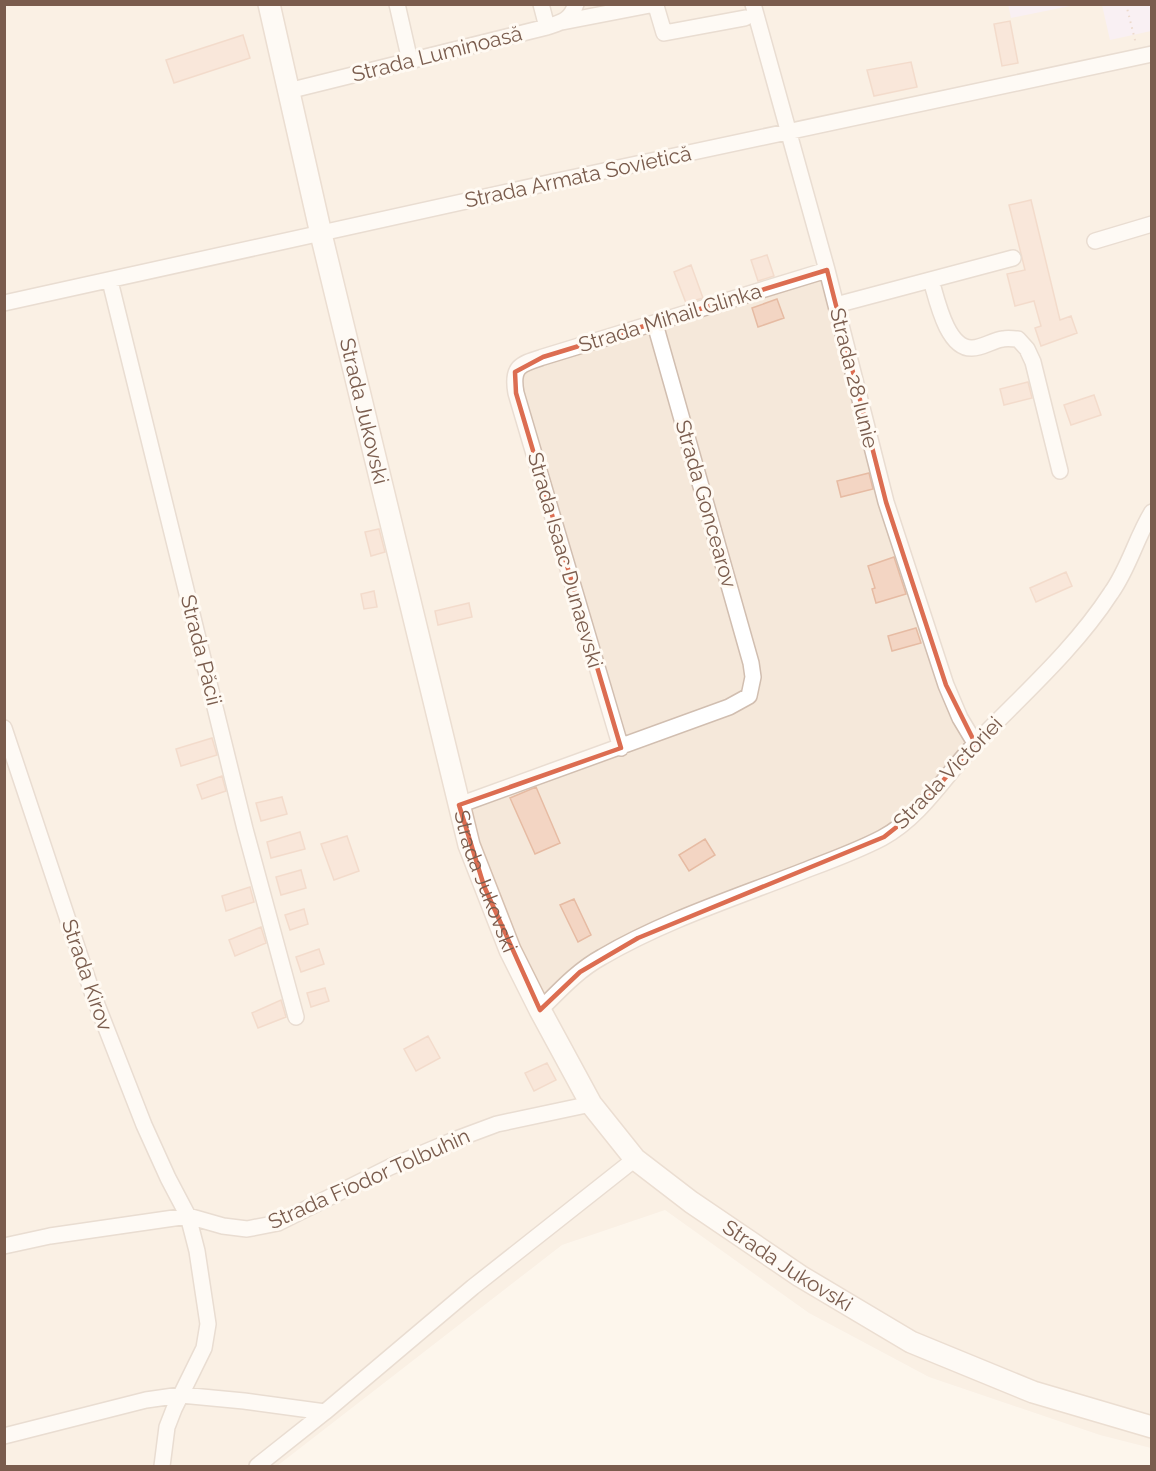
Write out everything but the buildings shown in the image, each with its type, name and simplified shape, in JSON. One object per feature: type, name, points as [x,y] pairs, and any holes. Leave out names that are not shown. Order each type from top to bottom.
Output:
[{"type":"main road","name":"Strada Jukovski","points":[[269,4],[321,234],[469,844],[510,950],[591,1104],[635,1159],[691,1202],[800,1276],[911,1342],[1034,1392],[1152,1427]]},
{"type":"street","points":[[398,4],[410,62]]},
{"type":"street","points":[[541,4],[547,27]]},
{"type":"street","points":[[562,22],[572,15],[576,4]]},
{"type":"street","name":"Strada 28 Iunie","points":[[753,4],[827,270],[886,502],[946,685],[960,718],[975,743]]},
{"type":"street","name":"Strada Luminoasă","points":[[288,91],[562,22],[650,5]]},
{"type":"street","points":[[650,5],[656,6],[664,33],[745,18]]},
{"type":"street","name":"Strada Armata Sovietică","points":[[4,303],[1152,54]]},
{"type":"street","points":[[1095,241],[1152,224]]},
{"type":"street","points":[[836,305],[1013,258]]},
{"type":"street","name":"Strada Mihail Glinka","points":[[515,372],[527,362],[827,270]]},
{"type":"street","points":[[931,280],[953,340],[962,347],[973,348],[1003,339],[1018,339],[1027,349],[1033,362],[1060,471]]},
{"type":"street","name":"Strada Păcii","points":[[110,281],[245,830],[296,1017]]},
{"type":"street","name":"Strada Goncearov","points":[[621,748],[729,707],[749,696],[752,686],[751,663],[655,324]]},
{"type":"street","name":"Strada Isaac Dunaevski","points":[[515,372],[516,393],[621,748]]},
{"type":"street","name":"Strada Victoriei","points":[[540,1010],[580,972],[600,957],[674,921],[820,865],[884,837],[918,810],[975,743],[1075,640],[1099,610],[1112,593],[1131,559],[1139,536],[1152,512]]},
{"type":"street","name":"Strada Kirov","points":[[4,728],[72,935],[108,1034],[144,1125],[188,1216],[197,1251],[208,1324],[204,1348],[167,1427],[162,1467]]},
{"type":"street","points":[[459,805],[621,748]]},
{"type":"street","name":"Strada Fiodor Tolbuhin","points":[[4,1246],[50,1236],[188,1216],[223,1226],[247,1229],[278,1223],[380,1172],[454,1140],[497,1124],[591,1104]]},
{"type":"street","points":[[257,1467],[325,1413],[473,1287],[635,1159]]},
{"type":"street","points":[[4,1436],[146,1400],[181,1395],[244,1401],[325,1413]]},
{"type":"path","points":[[1126,4],[1136,46]]},
{"type":"highlighted area","points":[[827,270],[886,502],[946,685],[975,743],[918,810],[884,837],[638,938],[580,972],[540,1010],[484,886],[459,805],[621,748],[516,393],[515,372],[543,357]]},
{"type":"shaded area","points":[[1008,4],[1075,4],[1075,5],[1011,18]]},
{"type":"shaded area","points":[[5,5],[1151,5],[1151,1448],[1100,1435],[929,1377],[809,1313],[665,1210],[562,1245],[277,1466],[5,1466]]},
{"type":"shaded area","points":[[1102,5],[1151,5],[1151,31],[1110,40]]}]
